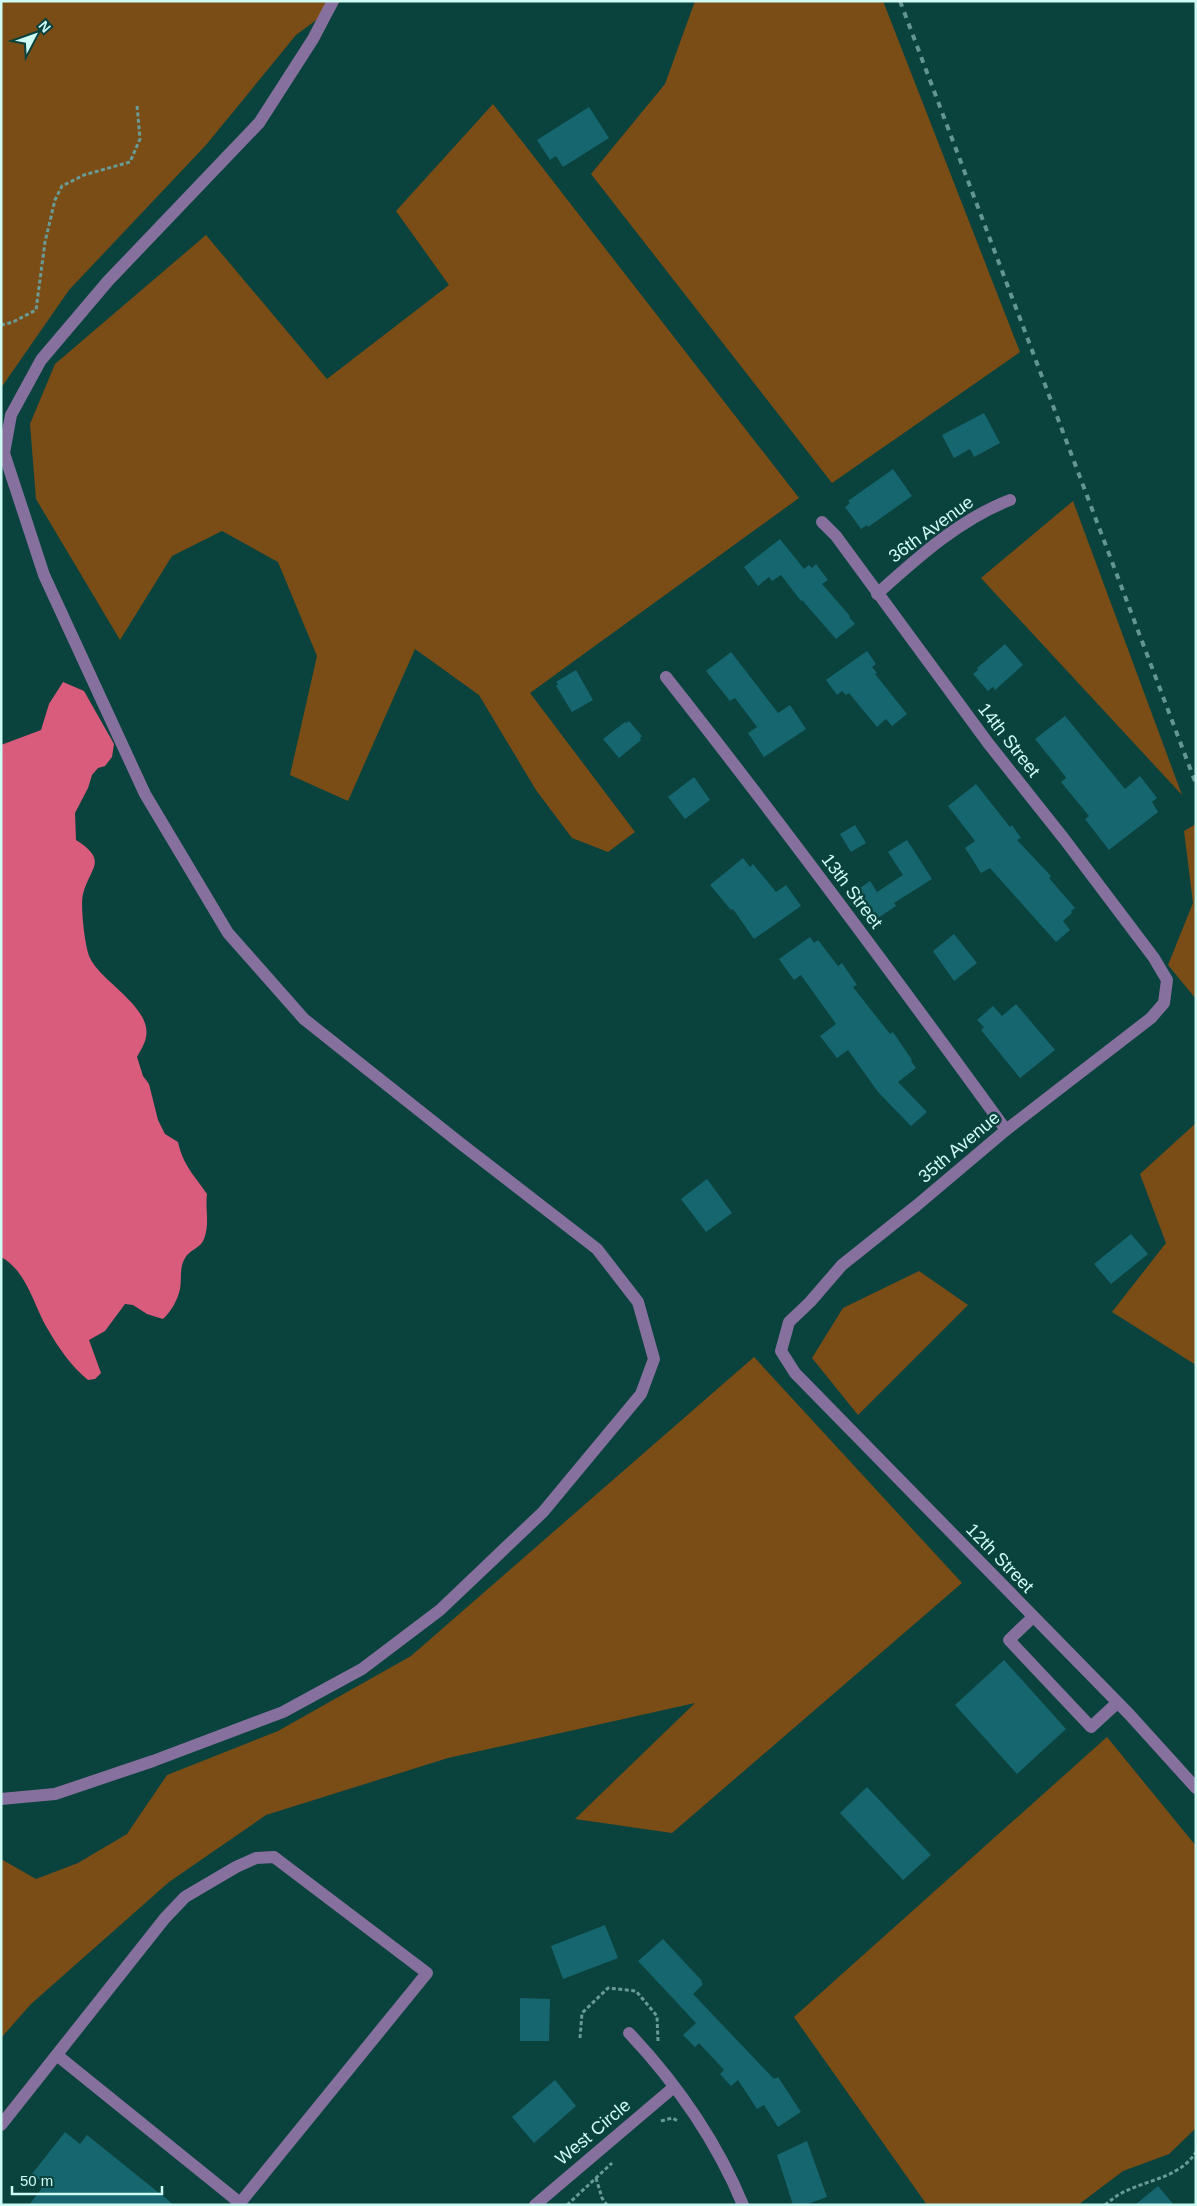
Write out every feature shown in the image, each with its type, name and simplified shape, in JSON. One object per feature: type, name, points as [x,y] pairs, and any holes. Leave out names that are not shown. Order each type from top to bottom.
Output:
[{"type":"street","points":[[1,1799],[55,1794],[153,1761],[283,1712],[362,1669],[440,1610],[543,1512],[641,1394],[654,1359],[638,1302],[597,1249],[304,1019],[228,933],[145,794],[44,575],[4,453],[11,415],[41,360],[108,281],[259,123],[313,39],[333,1]]},
{"type":"street","name":"36th Avenue","points":[[877,594],[932,546],[992,507],[1010,500]]},
{"type":"street","name":"14th Street","points":[[822,522],[836,536],[988,744],[1140,938],[1167,980]]},
{"type":"street","name":"13th Street","points":[[666,677],[761,798],[895,977],[1006,1130]]},
{"type":"street","name":"35th Avenue","points":[[781,1351],[789,1322],[810,1302],[842,1265],[1006,1130],[1151,1018],[1164,1002],[1167,980]]},
{"type":"street","name":"12th Street","points":[[781,1351],[795,1373],[1118,1703],[1196,1788]]},
{"type":"street","points":[[1033,1617],[1009,1640],[1091,1728],[1118,1703]]},
{"type":"street","points":[[1,2125],[58,2056],[166,1918],[185,1897],[236,1867],[256,1858],[274,1857],[427,1973],[240,2203],[58,2056]]},
{"type":"street","points":[[629,2033],[656,2061],[714,2142],[743,2205]]},
{"type":"street","name":"West Circle","points":[[535,2205],[674,2087]]},
{"type":"path","points":[[1,325],[13,322],[36,310],[45,242],[55,200],[62,186],[84,175],[130,162],[140,139],[137,105]]},
{"type":"path","points":[[656,2125],[672,2118],[682,2124]]},
{"type":"path","points":[[1107,2204],[1126,2190],[1167,2176],[1181,2168],[1196,2152]]},
{"type":"path","points":[[567,2205],[616,2160]]},
{"type":"path","points":[[596,2178],[602,2198],[607,2205]]},
{"type":"shaded area","points":[[1,1],[342,1],[296,35],[206,145],[69,290],[1,388]]},
{"type":"shaded area","points":[[695,1],[883,1],[1020,352],[832,483],[591,174],[665,84]]},
{"type":"shaded area","points":[[493,104],[799,498],[530,693],[635,832],[608,852],[572,838],[536,790],[479,695],[415,649],[348,801],[290,775],[317,656],[278,562],[222,531],[172,556],[120,640],[36,499],[30,424],[55,364],[206,235],[327,379],[449,285],[396,211]]},
{"type":"shaded area","points":[[1073,501],[1182,795],[981,578]]},
{"type":"shaded area","points":[[63,682],[84,691],[114,744],[112,757],[105,766],[98,768],[92,775],[88,788],[75,813],[76,840],[86,847],[95,859],[95,865],[82,899],[88,953],[96,967],[134,1005],[141,1015],[146,1026],[146,1037],[137,1057],[143,1076],[149,1084],[158,1120],[165,1134],[178,1142],[186,1164],[207,1194],[206,1233],[200,1245],[187,1255],[183,1262],[178,1297],[171,1309],[163,1319],[147,1314],[133,1305],[125,1304],[105,1331],[89,1340],[101,1373],[95,1379],[88,1380],[70,1362],[56,1342],[42,1319],[23,1279],[10,1263],[1,1257],[1,745],[41,730],[49,704]]},
{"type":"shaded area","points":[[1196,824],[1196,999],[1168,965],[1193,903],[1184,831]]},
{"type":"shaded area","points":[[1196,1123],[1196,1365],[1112,1312],[1166,1243],[1140,1174]]},
{"type":"shaded area","points":[[919,1271],[968,1305],[858,1415],[812,1358],[843,1308]]},
{"type":"shaded area","points":[[754,1357],[962,1583],[672,1833],[575,1819],[695,1703],[448,1758],[266,1815],[169,1882],[31,2004],[1,2038],[1,1859],[36,1879],[78,1863],[127,1834],[167,1775],[278,1731],[411,1656]]},
{"type":"shaded area","points":[[1107,1737],[1196,1846],[1196,2128],[1169,2154],[1123,2171],[1078,2205],[927,2205],[794,2017]]},
{"type":"building","points":[[589,107],[609,138],[563,167],[556,156],[550,160],[537,140]]},
{"type":"building","points":[[984,413],[1000,443],[974,457],[970,449],[954,458],[942,435]]},
{"type":"building","points":[[893,469],[912,496],[868,527],[867,525],[861,529],[845,507],[850,503],[848,501]]},
{"type":"building","points":[[780,539],[804,569],[809,565],[812,568],[816,564],[828,580],[822,584],[855,624],[836,639],[801,601],[781,575],[772,581],[769,577],[758,586],[744,567]]},
{"type":"building","points":[[1005,644],[1023,665],[995,690],[993,687],[988,691],[973,674],[978,670],[977,668]]},
{"type":"building","points":[[867,651],[876,664],[872,667],[877,673],[875,674],[907,714],[892,726],[886,719],[877,727],[849,693],[846,695],[842,691],[837,695],[826,680]]},
{"type":"building","points":[[731,652],[778,713],[790,705],[806,729],[764,757],[748,733],[757,727],[735,698],[730,701],[706,671]]},
{"type":"building","points":[[576,670],[593,700],[572,712],[556,686],[558,684],[556,682]]},
{"type":"building","points":[[1065,716],[1125,789],[1140,776],[1157,798],[1152,802],[1158,812],[1109,850],[1085,819],[1089,816],[1061,782],[1066,778],[1065,776],[1035,739]]},
{"type":"building","points":[[629,721],[642,736],[641,740],[619,758],[603,739]]},
{"type":"building","points":[[694,777],[710,800],[685,819],[668,797]]},
{"type":"building","points":[[976,784],[1010,827],[1012,825],[1021,838],[1017,840],[1051,876],[1049,878],[1075,908],[1063,921],[1070,930],[1056,942],[990,868],[981,873],[965,848],[975,841],[948,806]]},
{"type":"building","points":[[855,825],[866,843],[851,852],[840,834]]},
{"type":"building","points":[[907,840],[932,879],[894,903],[896,906],[872,922],[853,893],[870,881],[877,892],[903,875],[888,852]]},
{"type":"building","points":[[743,858],[750,867],[753,864],[776,892],[786,885],[801,906],[754,939],[733,909],[731,910],[710,885]]},
{"type":"building","points":[[954,934],[977,963],[954,981],[933,951]]},
{"type":"building","points":[[810,937],[814,943],[818,940],[838,966],[842,963],[857,985],[853,987],[890,1034],[893,1032],[912,1060],[916,1068],[898,1082],[927,1112],[911,1126],[878,1092],[848,1050],[837,1058],[820,1036],[836,1024],[801,975],[794,980],[779,959]]},
{"type":"building","points":[[1016,1004],[1055,1050],[1020,1078],[981,1030],[984,1027],[977,1020],[993,1006],[1002,1016]]},
{"type":"building","points":[[707,1179],[732,1213],[706,1232],[681,1199]]},
{"type":"building","points":[[1131,1234],[1148,1254],[1111,1284],[1094,1264]]},
{"type":"building","points":[[1004,1660],[1066,1729],[1017,1774],[955,1705]]},
{"type":"building","points":[[867,1787],[931,1855],[903,1880],[840,1813]]},
{"type":"building","points":[[605,1925],[618,1958],[563,1979],[551,1946]]},
{"type":"building","points":[[663,1939],[702,1981],[703,1984],[693,1994],[774,2079],[778,2077],[801,2112],[778,2127],[764,2105],[757,2109],[738,2080],[731,2086],[720,2074],[724,2070],[699,2043],[695,2047],[683,2035],[696,2023],[638,1961]]},
{"type":"building","points":[[520,1998],[550,1999],[549,2041],[520,2041]]},
{"type":"building","points":[[555,2080],[576,2106],[534,2143],[512,2117]]},
{"type":"building","points":[[65,2132],[80,2144],[87,2135],[174,2205],[29,2205],[45,2184],[32,2174]]},
{"type":"building","points":[[807,2141],[827,2197],[805,2205],[793,2205],[777,2155]]},
{"type":"building","points":[[1158,2186],[1174,2205],[1135,2205]]},
{"type":"railway","points":[[900,1],[1196,784]]}]
